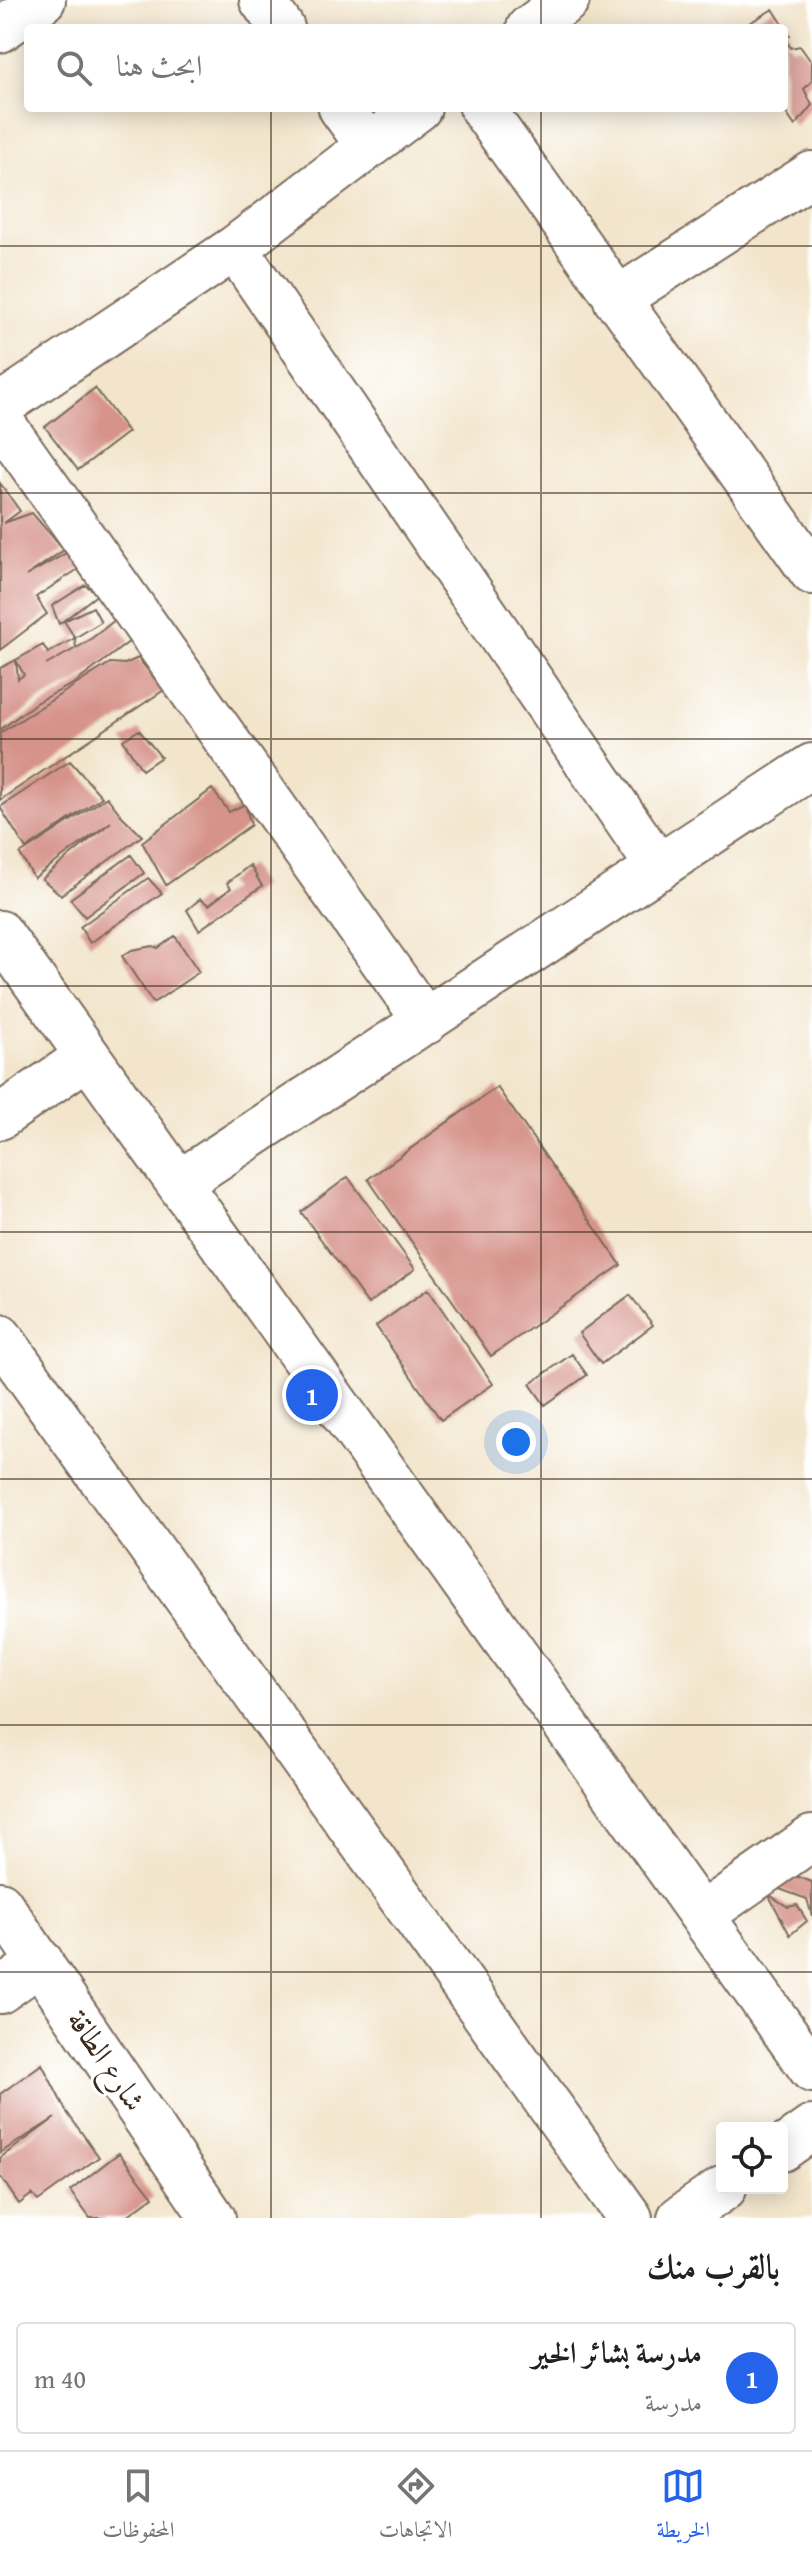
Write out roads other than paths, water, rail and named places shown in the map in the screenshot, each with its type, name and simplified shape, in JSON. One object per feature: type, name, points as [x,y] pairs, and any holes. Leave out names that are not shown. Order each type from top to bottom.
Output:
[{"type":"street","points":[[0,30],[43,0]]},
{"type":"street","points":[[262,0],[279,24]]},
{"type":"street","points":[[534,24],[567,0]]},
{"type":"street","points":[[344,112],[368,145]]},
{"type":"street","points":[[0,406],[235,248],[413,112]]},
{"type":"street","points":[[485,112],[812,572]]},
{"type":"street","points":[[616,300],[812,174]]},
{"type":"street","points":[[235,248],[659,868]]},
{"type":"street","points":[[0,420],[426,1022]]},
{"type":"street","points":[[179,1183],[812,766]]},
{"type":"street","points":[[0,933],[812,2070]]},
{"type":"street","points":[[0,1117],[88,1056]]},
{"type":"street","points":[[0,1337],[630,2218]]},
{"type":"street","points":[[702,1915],[812,1838]]},
{"type":"street","name":"شارع الطاقة","points":[[0,1904],[213,2218]]},
{"type":"street","points":[[0,1991],[41,1962]]},
{"type":"street","points":[[788,2145],[812,2128]]},
{"type":"street","points":[[680,2218],[716,2193]]},
{"type":"place","name":"مدرسة بشائر الخير","points":[[312,1395]]}]
